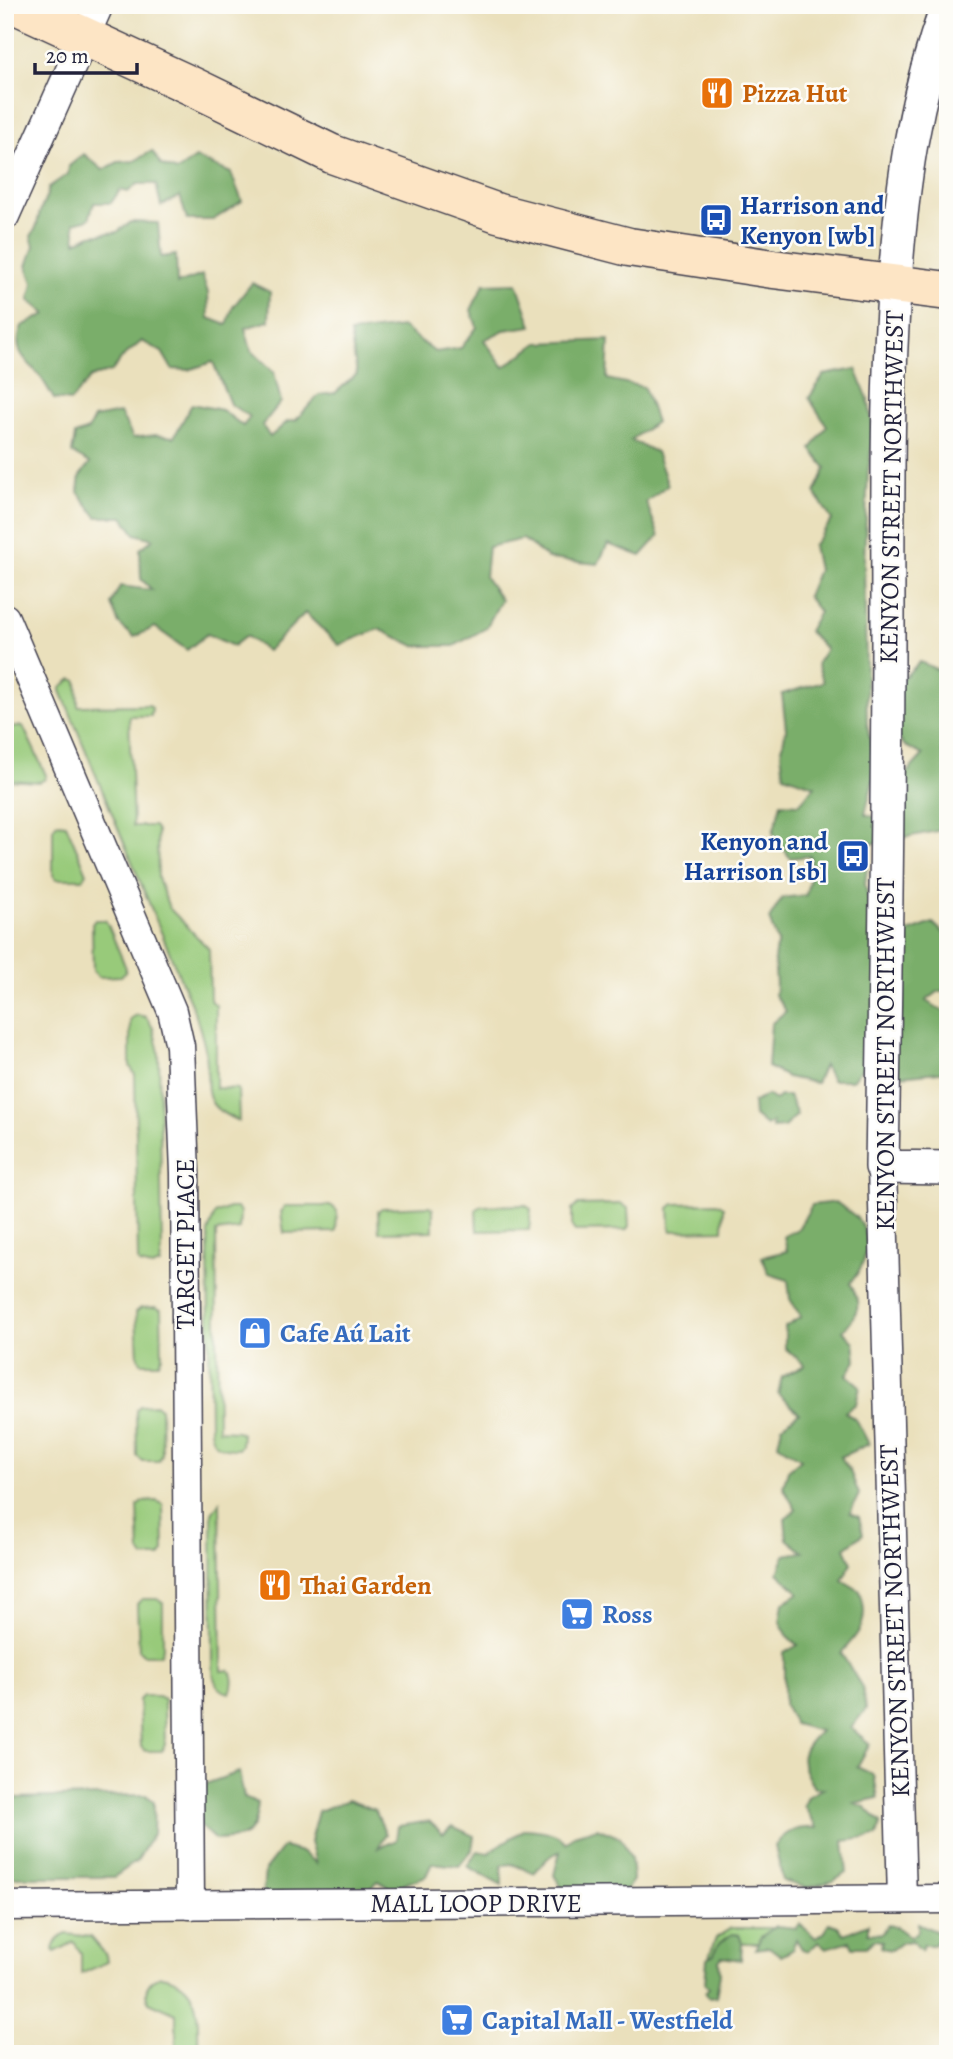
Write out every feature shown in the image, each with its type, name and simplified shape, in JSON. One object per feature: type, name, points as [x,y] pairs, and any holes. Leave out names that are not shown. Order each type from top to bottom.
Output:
[{"type":"main road","points":[[16,5],[92,21],[332,154],[498,214],[629,247],[773,269],[948,290]]},
{"type":"street","name":"KENYON STREET NORTHWEST","points":[[902,1899],[881,1167],[888,763],[889,355],[899,210],[916,107],[948,5]]},
{"type":"street","points":[[5,216],[92,21]]},
{"type":"street","name":"TARGET PLACE","points":[[5,618],[172,1011],[180,1046],[185,1173],[190,1905]]},
{"type":"street","points":[[881,1167],[948,1168]]},
{"type":"street","name":"MALL LOOP DRIVE","points":[[5,1906],[948,1899]]},
{"type":"green space","points":[[152,151],[161,165],[177,171],[196,158],[231,173],[242,201],[213,220],[187,220],[180,196],[161,206],[156,184],[137,184],[128,192],[120,190],[111,203],[94,203],[89,219],[74,223],[76,242],[91,235],[117,232],[131,222],[158,223],[161,257],[176,255],[177,284],[202,275],[208,293],[209,318],[227,325],[233,307],[252,283],[270,292],[269,321],[245,328],[251,350],[274,372],[281,402],[262,425],[270,437],[287,422],[296,420],[319,395],[335,393],[357,374],[350,333],[402,327],[435,352],[461,348],[477,327],[471,310],[484,284],[517,283],[532,326],[504,330],[484,340],[504,367],[538,343],[609,340],[607,379],[644,387],[656,422],[631,440],[656,452],[668,485],[646,502],[659,536],[641,556],[608,544],[598,564],[549,559],[523,539],[488,547],[485,577],[501,600],[486,628],[454,646],[415,646],[379,629],[339,645],[305,613],[267,651],[246,636],[233,646],[207,634],[187,650],[155,627],[134,637],[119,624],[111,604],[120,586],[152,590],[141,579],[140,549],[153,539],[135,534],[123,517],[97,517],[78,492],[80,476],[90,463],[72,453],[75,435],[88,430],[94,418],[120,413],[133,438],[155,435],[174,437],[192,404],[222,410],[243,426],[250,417],[230,404],[213,362],[188,370],[172,369],[162,352],[142,341],[123,357],[112,371],[91,377],[71,401],[54,399],[42,379],[22,356],[18,344],[22,326],[46,314],[29,300],[33,283],[27,266],[34,246],[31,236],[49,187],[68,174],[69,166],[84,154],[103,170],[118,162],[134,161]]},
{"type":"green space","points":[[856,369],[868,399],[874,431],[868,472],[864,562],[867,724],[876,769],[865,814],[900,825],[901,779],[923,755],[905,746],[876,711],[899,682],[920,662],[943,672],[948,678],[948,745],[942,752],[948,759],[948,829],[870,844],[865,884],[874,924],[906,933],[933,923],[948,937],[948,989],[938,992],[926,1001],[948,1014],[948,1071],[900,1076],[874,1055],[852,1080],[832,1080],[824,1065],[816,1083],[787,1077],[768,1067],[771,1024],[786,1011],[775,995],[774,956],[778,943],[769,919],[782,898],[806,895],[811,872],[810,856],[790,858],[773,833],[781,803],[799,804],[815,786],[784,775],[781,753],[786,729],[782,694],[823,682],[817,663],[826,649],[808,631],[819,612],[807,596],[818,570],[813,546],[832,520],[815,493],[826,468],[811,449],[827,426],[809,398],[824,375]]},
{"type":"green space","points":[[72,679],[77,681],[78,706],[149,705],[152,708],[151,716],[129,716],[133,826],[154,826],[157,831],[158,878],[169,908],[209,949],[210,1000],[216,1005],[216,1088],[238,1089],[239,1121],[226,1115],[211,1102],[206,1054],[196,1016],[61,691],[61,687]]},
{"type":"green space","points":[[23,726],[46,775],[40,782],[5,780],[5,727]]},
{"type":"green space","points":[[57,823],[66,824],[87,873],[83,879],[56,879],[53,875],[53,828]]},
{"type":"green space","points":[[95,920],[105,920],[108,925],[126,968],[121,976],[99,977],[93,971],[92,924]]},
{"type":"green space","points":[[137,1015],[146,1017],[153,1028],[159,1052],[162,1250],[160,1264],[152,1267],[139,1264],[138,1261],[135,1075],[130,1066],[130,1022],[131,1018]]},
{"type":"green space","points":[[767,1095],[775,1100],[780,1096],[789,1096],[797,1115],[784,1127],[772,1128],[772,1122],[766,1126],[754,1116],[753,1103]]},
{"type":"green space","points":[[836,1202],[855,1216],[867,1241],[861,1267],[850,1283],[857,1308],[843,1331],[854,1342],[856,1360],[847,1375],[860,1386],[856,1404],[845,1412],[857,1421],[869,1444],[840,1457],[850,1471],[859,1494],[850,1513],[859,1517],[863,1534],[845,1548],[852,1563],[842,1580],[860,1591],[864,1618],[858,1632],[841,1653],[862,1687],[866,1709],[851,1728],[870,1744],[857,1767],[874,1775],[878,1798],[855,1803],[865,1807],[881,1823],[877,1836],[844,1841],[847,1873],[833,1881],[807,1888],[783,1881],[775,1846],[793,1831],[817,1828],[804,1806],[808,1797],[823,1788],[814,1788],[802,1758],[807,1746],[820,1731],[794,1724],[784,1705],[784,1653],[798,1645],[790,1640],[780,1622],[783,1603],[799,1593],[778,1573],[785,1555],[803,1552],[787,1539],[785,1518],[796,1510],[783,1487],[788,1470],[801,1459],[778,1444],[782,1426],[799,1413],[778,1394],[782,1377],[805,1365],[785,1348],[785,1327],[801,1317],[790,1299],[788,1280],[769,1274],[762,1257],[787,1251],[784,1236],[798,1229],[812,1205]]},
{"type":"green space","points":[[717,1203],[724,1207],[723,1230],[672,1231],[669,1208],[674,1204]]},
{"type":"green space","points":[[621,1204],[628,1208],[629,1227],[626,1230],[575,1231],[572,1227],[572,1210],[577,1205]]},
{"type":"green space","points":[[525,1205],[531,1209],[529,1230],[477,1231],[476,1210],[481,1206]]},
{"type":"green space","points":[[285,1206],[332,1206],[337,1211],[336,1232],[284,1233],[281,1212]]},
{"type":"green space","points":[[430,1206],[433,1209],[433,1231],[379,1232],[378,1211],[382,1208]]},
{"type":"green space","points":[[229,1208],[237,1208],[240,1212],[239,1229],[216,1232],[218,1430],[237,1431],[242,1434],[238,1449],[219,1446],[213,1440],[210,1430],[208,1232],[215,1214]]},
{"type":"green space","points":[[156,1307],[161,1310],[162,1356],[159,1363],[142,1363],[138,1358],[136,1312],[141,1308]]},
{"type":"green space","points":[[155,1405],[161,1408],[162,1454],[159,1461],[142,1461],[137,1456],[136,1410],[140,1406]]},
{"type":"green space","points":[[157,1501],[163,1505],[164,1551],[160,1557],[144,1557],[140,1552],[138,1506],[142,1502]]},
{"type":"green space","points":[[220,1502],[222,1671],[229,1670],[232,1676],[230,1693],[218,1686],[213,1672],[212,1512]]},
{"type":"green space","points":[[142,1599],[157,1599],[163,1602],[163,1648],[160,1655],[144,1655],[139,1650],[137,1604]]},
{"type":"green space","points":[[143,1696],[158,1696],[164,1699],[165,1745],[161,1751],[145,1751],[141,1747],[139,1700]]},
{"type":"green space","points":[[239,1772],[244,1797],[258,1803],[255,1822],[252,1829],[242,1836],[215,1840],[200,1826],[197,1787]]},
{"type":"green space","points":[[146,1795],[154,1802],[153,1834],[137,1861],[114,1877],[5,1877],[5,1802],[12,1798]]},
{"type":"green space","points":[[348,1800],[375,1810],[386,1834],[378,1848],[396,1840],[398,1826],[429,1821],[443,1834],[452,1826],[474,1836],[472,1850],[459,1866],[432,1863],[426,1876],[392,1889],[378,1881],[352,1908],[263,1893],[265,1870],[283,1847],[301,1852],[316,1863],[310,1842],[318,1811]]},
{"type":"green space","points":[[597,1828],[621,1838],[631,1858],[633,1880],[612,1910],[563,1890],[554,1875],[560,1851],[548,1858],[534,1873],[512,1864],[502,1865],[502,1885],[467,1866],[478,1851],[489,1853],[524,1829],[552,1834],[566,1843],[574,1835]]},
{"type":"green space","points":[[829,1923],[838,1926],[844,1934],[868,1924],[868,1933],[881,1934],[888,1925],[897,1927],[910,1937],[918,1931],[918,1923],[946,1936],[948,1933],[948,1950],[940,1938],[934,1945],[923,1945],[921,1950],[912,1941],[902,1942],[891,1950],[881,1948],[882,1941],[874,1940],[866,1947],[853,1947],[850,1941],[826,1948],[819,1942],[808,1951],[802,1949],[796,1939],[792,1950],[781,1956],[769,1947],[755,1949],[761,1937],[776,1926],[796,1928],[800,1924],[816,1938],[825,1932]]},
{"type":"green space","points":[[731,1928],[774,1928],[761,1937],[758,1943],[742,1943],[739,1935],[732,1934],[720,1943],[714,1955],[709,1957],[716,1938]]},
{"type":"green space","points":[[67,1934],[91,1937],[106,1955],[107,1962],[81,1974],[81,1953],[74,1942],[55,1952],[53,1950],[58,1940]]},
{"type":"green space","points":[[732,1934],[739,1935],[742,1943],[741,1960],[722,1957],[719,1961],[716,1997],[709,1998],[705,1992],[709,1988],[705,1983],[707,1959],[714,1955],[718,1945]]},
{"type":"green space","points":[[161,1976],[175,1980],[191,1995],[197,2016],[198,2054],[176,2054],[176,2014],[149,2002],[147,1998],[148,1986]]},
{"type":"place","name":"Pizza Hut","points":[[717,93]]},
{"type":"place","name":"Harrison and Kenyon [wb]","points":[[716,220]]},
{"type":"place","name":"Kenyon and Harrison [sb]","points":[[853,856]]},
{"type":"place","name":"Cafe Aú Lait","points":[[255,1333]]},
{"type":"place","name":"Thai Garden","points":[[275,1585]]},
{"type":"place","name":"Ross","points":[[577,1614]]},
{"type":"place","name":"Capital Mall - Westfield","points":[[457,2020]]}]
